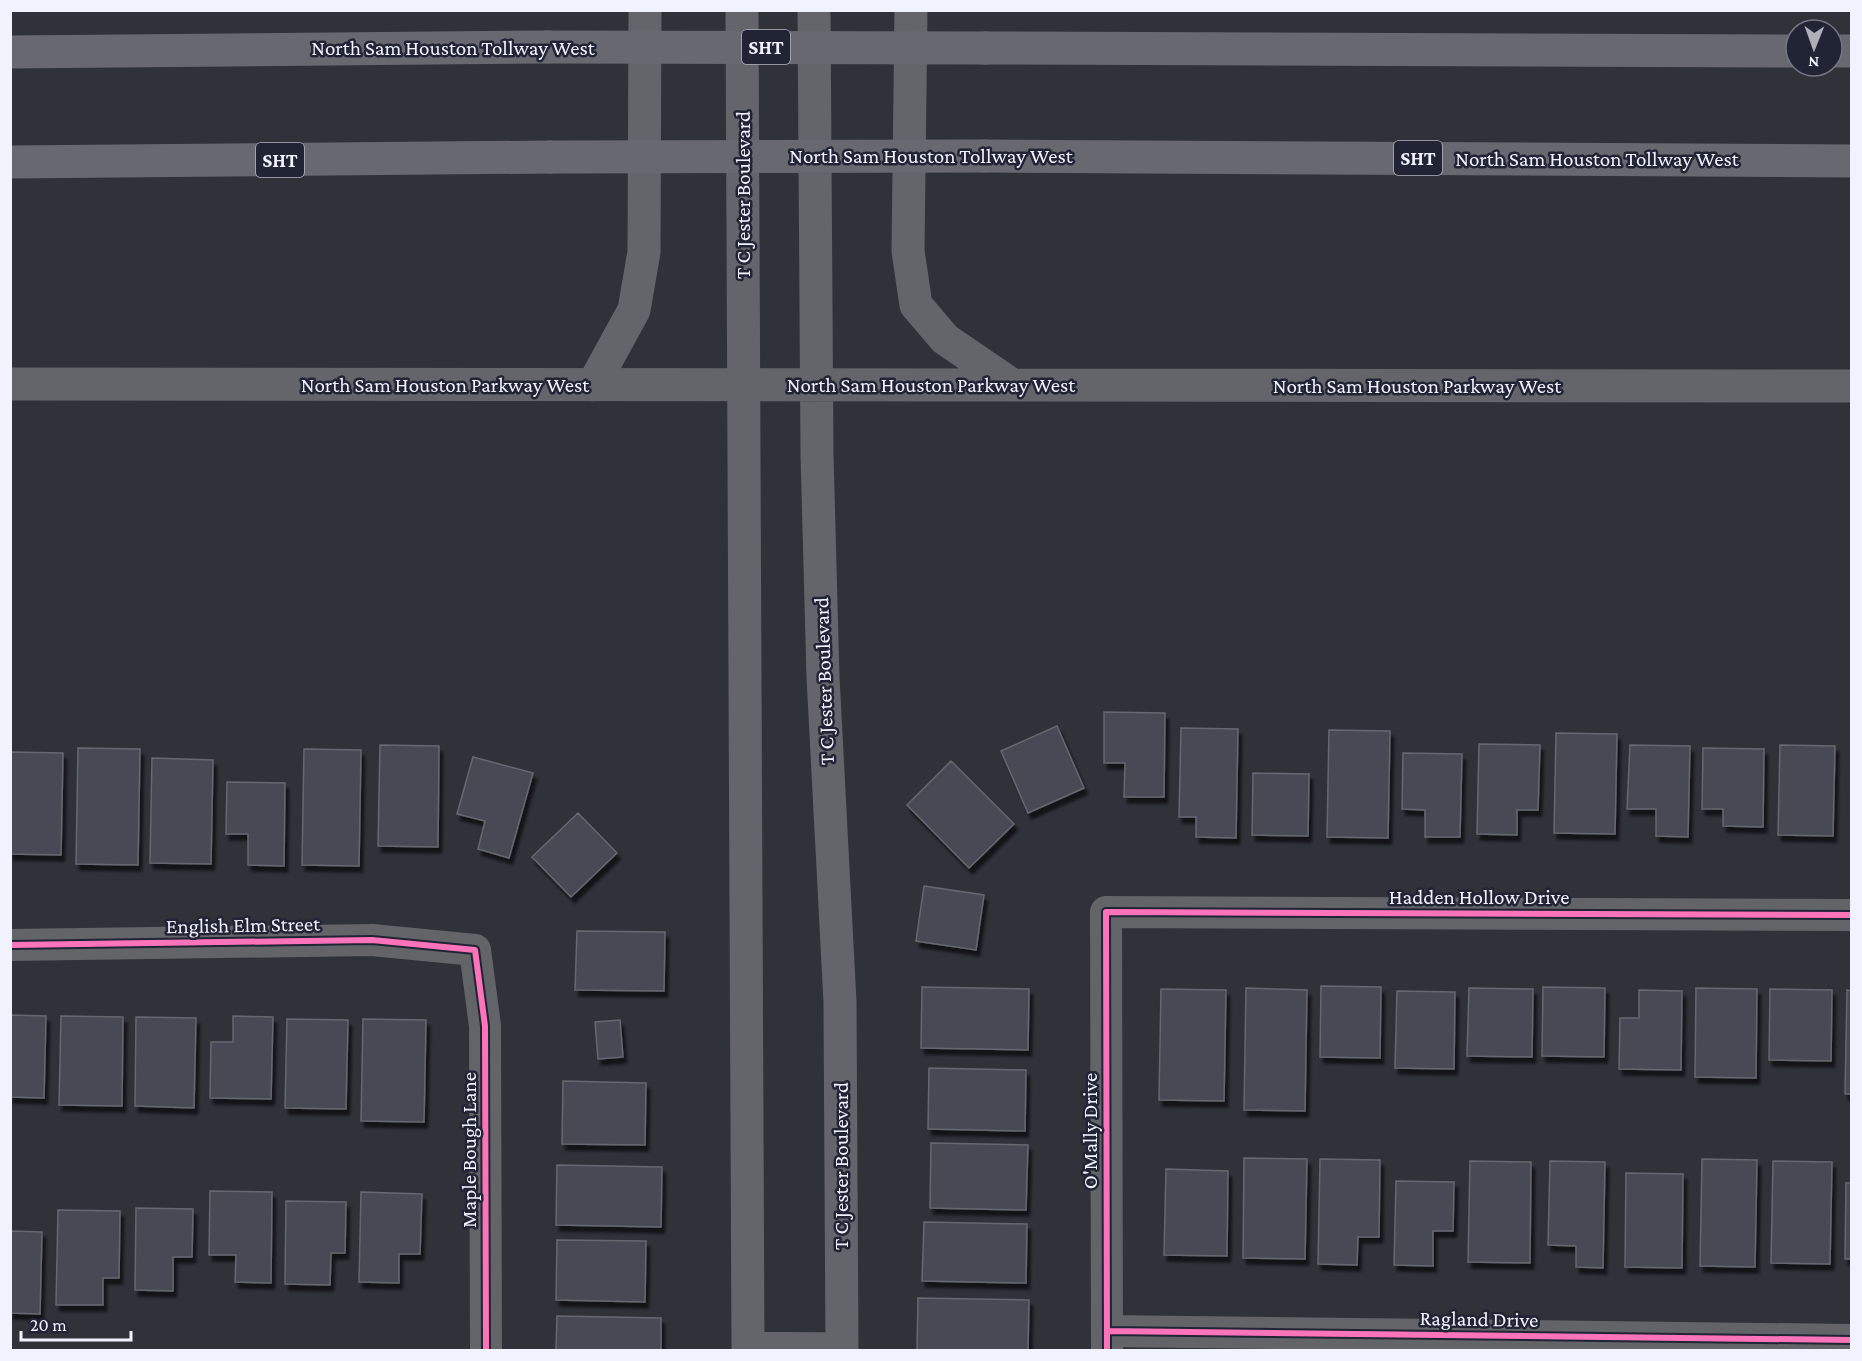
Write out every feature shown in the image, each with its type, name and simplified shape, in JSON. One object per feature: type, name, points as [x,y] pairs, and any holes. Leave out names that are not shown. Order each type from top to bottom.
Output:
[{"type":"highway","name":"North Sam Houston Tollway West","points":[[10,52],[548,47],[1784,51]]},
{"type":"highway","name":"North Sam Houston Tollway West","points":[[10,162],[984,156],[1851,161]]},
{"type":"main road","points":[[593,385],[634,310],[644,252],[645,10]]},
{"type":"main road","name":"T C Jester Boulevard","points":[[742,10],[748,1349]]},
{"type":"main road","name":"T C Jester Boulevard","points":[[814,10],[816,385],[823,676],[840,1002],[842,1350]]},
{"type":"main road","points":[[911,10],[908,251],[916,305],[945,339],[1012,385]]},
{"type":"main road","name":"North Sam Houston Parkway West","points":[[10,384],[1851,386]]},
{"type":"main road","points":[[748,1349],[842,1350]]},
{"type":"street","name":"Hadden Hollow Drive","points":[[1106,912],[1851,915]]},
{"type":"street","name":"O'Mally Drive","points":[[1106,912],[1107,1341]]},
{"type":"street","name":"English Elm Street","points":[[10,945],[372,940],[475,950]]},
{"type":"street","name":"Maple Bough Lane","points":[[475,950],[485,1026],[486,1350]]},
{"type":"street","name":"Ragland Drive","points":[[1107,1341],[1851,1340]]},
{"type":"building","points":[[1104,712],[1165,713],[1164,797],[1124,797],[1125,763],[1104,763]]},
{"type":"building","points":[[1057,726],[1084,788],[1028,813],[1001,751]]},
{"type":"building","points":[[1181,728],[1238,729],[1236,838],[1196,837],[1196,817],[1179,817]]},
{"type":"building","points":[[1329,730],[1390,731],[1388,838],[1327,837]]},
{"type":"building","points":[[1556,733],[1617,734],[1615,834],[1554,833]]},
{"type":"building","points":[[1479,744],[1540,745],[1538,810],[1517,810],[1517,835],[1477,834]]},
{"type":"building","points":[[380,745],[439,746],[438,847],[378,846]]},
{"type":"building","points":[[1630,745],[1690,746],[1688,837],[1656,836],[1656,809],[1627,809]]},
{"type":"building","points":[[1780,745],[1835,746],[1833,836],[1778,835]]},
{"type":"building","points":[[78,748],[140,749],[138,865],[76,864]]},
{"type":"building","points":[[1703,748],[1764,749],[1763,827],[1723,826],[1723,809],[1702,809]]},
{"type":"building","points":[[304,749],[361,750],[359,866],[302,865]]},
{"type":"building","points":[[10,752],[63,753],[61,855],[10,854]]},
{"type":"building","points":[[1403,753],[1462,754],[1460,837],[1425,837],[1425,810],[1402,809]]},
{"type":"building","points":[[473,757],[533,773],[509,858],[478,849],[485,821],[457,814]]},
{"type":"building","points":[[152,758],[213,760],[211,864],[150,863]]},
{"type":"building","points":[[951,761],[1014,824],[969,868],[907,805]]},
{"type":"building","points":[[1253,773],[1309,774],[1308,836],[1252,835]]},
{"type":"building","points":[[227,782],[285,783],[284,866],[248,865],[248,834],[226,834]]},
{"type":"building","points":[[578,813],[617,853],[571,897],[532,857]]},
{"type":"building","points":[[924,886],[984,895],[976,950],[916,941]]},
{"type":"building","points":[[577,931],[665,932],[664,991],[575,990]]},
{"type":"building","points":[[1321,986],[1381,987],[1380,1058],[1320,1057]]},
{"type":"building","points":[[922,987],[1029,989],[1028,1050],[921,1048]]},
{"type":"building","points":[[1543,987],[1605,988],[1604,1057],[1542,1056]]},
{"type":"building","points":[[1246,988],[1307,990],[1305,1111],[1244,1110]]},
{"type":"building","points":[[1469,988],[1533,989],[1532,1057],[1467,1056]]},
{"type":"building","points":[[1696,988],[1757,989],[1756,1078],[1695,1077]]},
{"type":"building","points":[[1161,989],[1226,990],[1224,1101],[1159,1100]]},
{"type":"building","points":[[1770,989],[1832,990],[1831,1061],[1769,1060]]},
{"type":"building","points":[[1639,990],[1682,991],[1681,1070],[1619,1069],[1620,1018],[1639,1018]]},
{"type":"building","points":[[1847,990],[1852,991],[1852,1094],[1845,1094]]},
{"type":"building","points":[[1397,991],[1455,992],[1454,1069],[1395,1068]]},
{"type":"building","points":[[10,1015],[46,1016],[44,1098],[10,1097]]},
{"type":"building","points":[[61,1016],[123,1017],[122,1106],[59,1105]]},
{"type":"building","points":[[233,1016],[273,1017],[271,1099],[210,1098],[211,1042],[233,1042]]},
{"type":"building","points":[[136,1017],[196,1018],[194,1108],[135,1106]]},
{"type":"building","points":[[287,1019],[348,1020],[346,1109],[285,1108]]},
{"type":"building","points":[[363,1019],[426,1020],[424,1122],[361,1121]]},
{"type":"building","points":[[620,1020],[623,1057],[598,1059],[595,1022]]},
{"type":"building","points":[[929,1068],[1026,1070],[1025,1131],[928,1129]]},
{"type":"building","points":[[563,1081],[646,1083],[645,1145],[562,1144]]},
{"type":"building","points":[[931,1143],[1028,1145],[1026,1210],[930,1208]]},
{"type":"building","points":[[1244,1158],[1307,1159],[1305,1259],[1243,1258]]},
{"type":"building","points":[[1320,1159],[1380,1160],[1379,1237],[1358,1237],[1357,1265],[1318,1264]]},
{"type":"building","points":[[1702,1159],[1757,1160],[1755,1267],[1700,1266]]},
{"type":"building","points":[[1470,1161],[1531,1162],[1530,1263],[1468,1262]]},
{"type":"building","points":[[1550,1161],[1605,1162],[1603,1268],[1576,1267],[1576,1246],[1548,1245]]},
{"type":"building","points":[[1773,1161],[1832,1162],[1830,1264],[1771,1263]]},
{"type":"building","points":[[557,1165],[662,1167],[661,1227],[556,1225]]},
{"type":"building","points":[[1166,1169],[1228,1171],[1227,1256],[1164,1255]]},
{"type":"building","points":[[1626,1173],[1683,1174],[1682,1268],[1625,1267]]},
{"type":"building","points":[[1396,1181],[1454,1182],[1453,1231],[1433,1231],[1433,1266],[1394,1265]]},
{"type":"building","points":[[1846,1183],[1852,1183],[1852,1259],[1845,1259]]},
{"type":"building","points":[[210,1191],[272,1192],[271,1283],[235,1282],[236,1255],[209,1255]]},
{"type":"building","points":[[361,1192],[422,1194],[420,1254],[399,1254],[399,1283],[359,1282]]},
{"type":"building","points":[[286,1201],[346,1202],[345,1253],[331,1253],[330,1285],[285,1284]]},
{"type":"building","points":[[136,1208],[193,1209],[192,1257],[173,1257],[173,1291],[135,1290]]},
{"type":"building","points":[[58,1210],[120,1211],[119,1278],[103,1278],[103,1305],[56,1305]]},
{"type":"building","points":[[924,1222],[1027,1224],[1026,1283],[922,1281]]},
{"type":"building","points":[[10,1231],[42,1232],[40,1314],[10,1313]]},
{"type":"building","points":[[557,1240],[646,1241],[645,1302],[556,1300]]},
{"type":"building","points":[[918,1298],[1029,1300],[1028,1350],[917,1350]]},
{"type":"building","points":[[557,1316],[661,1318],[661,1350],[556,1350]]},
{"type":"cycle path","points":[[1107,1350],[1106,912],[1852,915]]},
{"type":"cycle path","points":[[10,945],[372,940],[475,950],[485,1026],[486,1350]]},
{"type":"cycle path","points":[[1107,1331],[1852,1340]]}]
